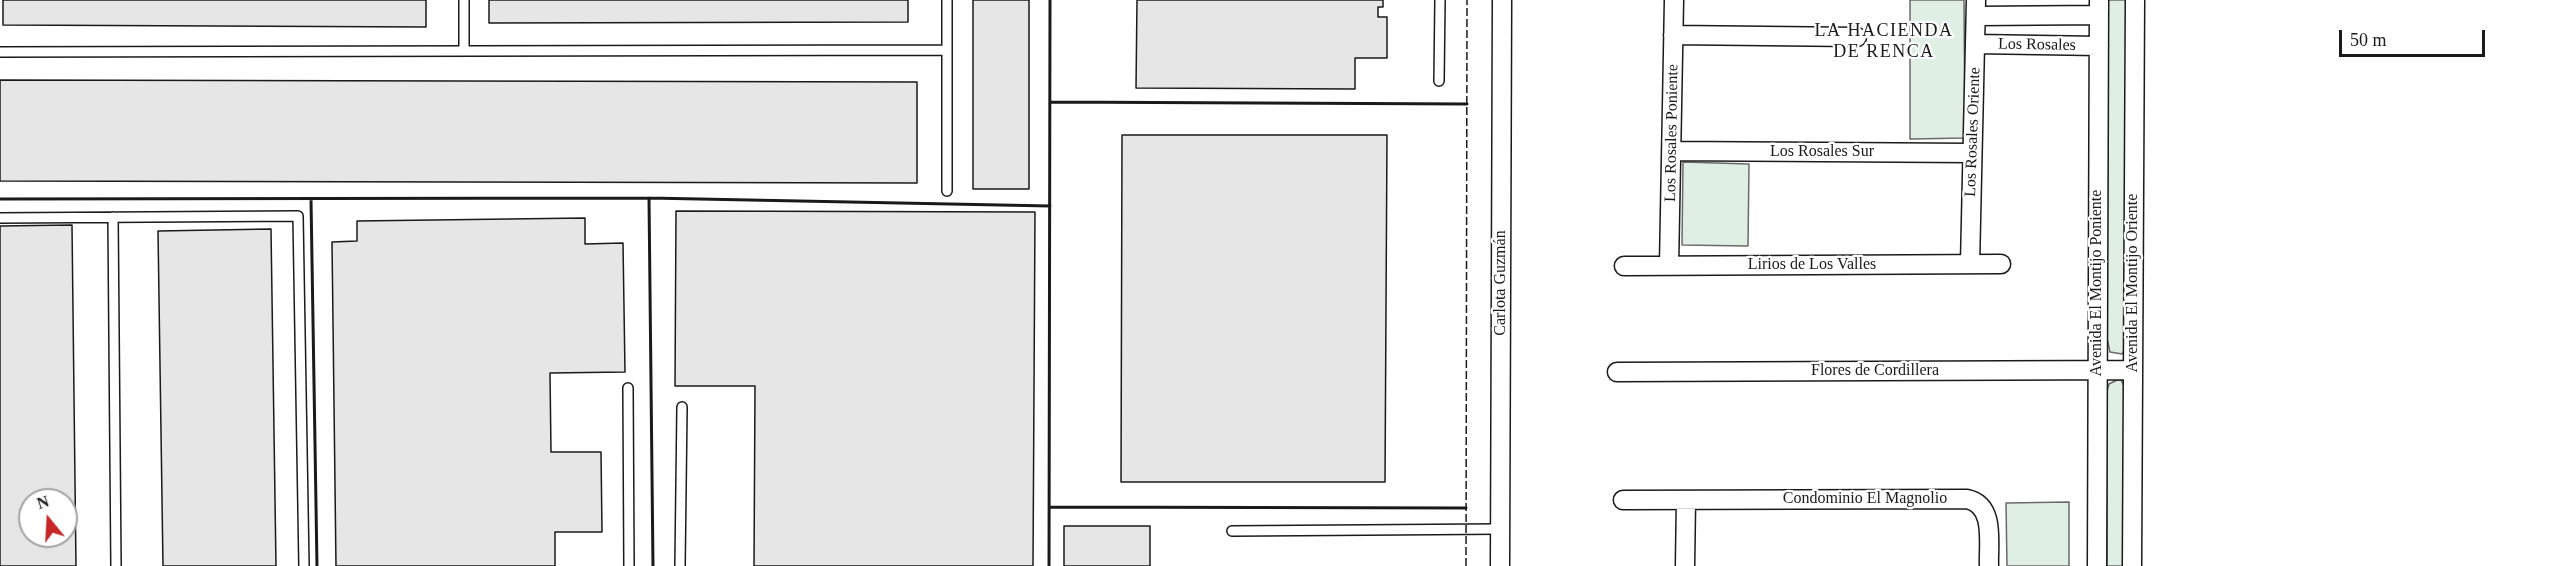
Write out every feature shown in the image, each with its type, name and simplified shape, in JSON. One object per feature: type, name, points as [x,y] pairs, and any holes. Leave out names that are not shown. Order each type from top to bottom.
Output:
[{"type":"street","name":"Carlota Guzmán","points":[[1500,566],[1502,0]]},
{"type":"street","name":"Los Rosales Poniente","points":[[1670,266],[1674,0]]},
{"type":"street","name":"Avenida El Montijo Oriente","points":[[2132,566],[2135,0]]},
{"type":"street","name":"Los Rosales","points":[[1976,8],[2099,8]]},
{"type":"street","name":"Los Rosales Oriente","points":[[1970,264],[1976,8]]},
{"type":"street","name":"Avenida El Montijo Poniente","points":[[2097,566],[2099,8]]},
{"type":"street","points":[[1673,34],[1857,37]]},
{"type":"street","name":"Los Rosales","points":[[1976,44],[2099,46]]},
{"type":"street","name":"Los Rosales Sur","points":[[1671,151],[1972,153]]},
{"type":"street","name":"Lirios de Los Valles","points":[[1624,266],[2001,264]]},
{"type":"street","name":"Flores de Cordillera","points":[[1617,372],[2133,370]]},
{"type":"street","name":"Condominio El Magnolio","points":[[1623,500],[1972,500],[1981,506],[1987,516],[1989,566]]},
{"type":"street","points":[[1685,566],[1686,500]]},
{"type":"lane","points":[[464,0],[464,51]]},
{"type":"lane","points":[[947,0],[947,191]]},
{"type":"lane","points":[[1439,81],[1440,0]]},
{"type":"lane","points":[[0,52],[947,50]]},
{"type":"lane","points":[[0,218],[298,216],[304,566]]},
{"type":"lane","points":[[113,217],[116,566]]},
{"type":"lane","points":[[628,388],[629,566]]},
{"type":"lane","points":[[680,566],[682,407]]},
{"type":"lane","points":[[1232,531],[1500,529]]},
{"type":"green space","points":[[1910,0],[1964,0],[1965,138],[1910,139]]},
{"type":"green space","points":[[2108,0],[2127,0],[2127,346],[2122,354],[2110,352],[2107,338]]},
{"type":"green space","points":[[1683,162],[1749,164],[1748,246],[1682,245]]},
{"type":"green space","points":[[2121,380],[2125,388],[2125,566],[2107,566],[2107,391],[2109,384]]},
{"type":"green space","points":[[2069,502],[2069,566],[2007,566],[2006,503]]},
{"type":"building","points":[[3,0],[426,0],[426,27],[3,25]]},
{"type":"building","points":[[489,0],[908,0],[908,22],[489,23]]},
{"type":"building","points":[[973,0],[1029,0],[1029,189],[973,189]]},
{"type":"building","points":[[1137,0],[1383,0],[1383,7],[1378,7],[1378,17],[1387,17],[1387,58],[1355,58],[1355,89],[1136,88]]},
{"type":"building","points":[[0,80],[917,82],[917,183],[0,181]]},
{"type":"building","points":[[1122,135],[1387,135],[1385,482],[1121,482]]},
{"type":"building","points":[[676,211],[1035,212],[1033,566],[754,566],[755,386],[675,386]]},
{"type":"building","points":[[585,218],[585,244],[623,243],[625,372],[550,373],[551,452],[601,452],[602,532],[555,532],[555,566],[336,566],[332,242],[357,241],[357,221]]},
{"type":"building","points":[[72,225],[75,488],[18,488],[18,548],[76,548],[76,566],[0,566],[0,226]]},
{"type":"building","points":[[271,229],[276,566],[163,566],[158,231]]},
{"type":"building","points":[[1064,526],[1150,526],[1150,566],[1064,566]]},
{"type":"fence","points":[[1466,566],[1467,0]]},
{"type":"wall","points":[[1049,566],[1050,0]]},
{"type":"wall","points":[[1050,102],[1467,104]]},
{"type":"wall","points":[[649,198],[653,566]]},
{"type":"wall","points":[[0,199],[649,198],[1050,206]]},
{"type":"wall","points":[[311,199],[317,566]]},
{"type":"wall","points":[[1049,507],[1466,508]]},
{"type":"district","name":"LA HACIENDA DE RENCA","points":[[1884,42]]}]
